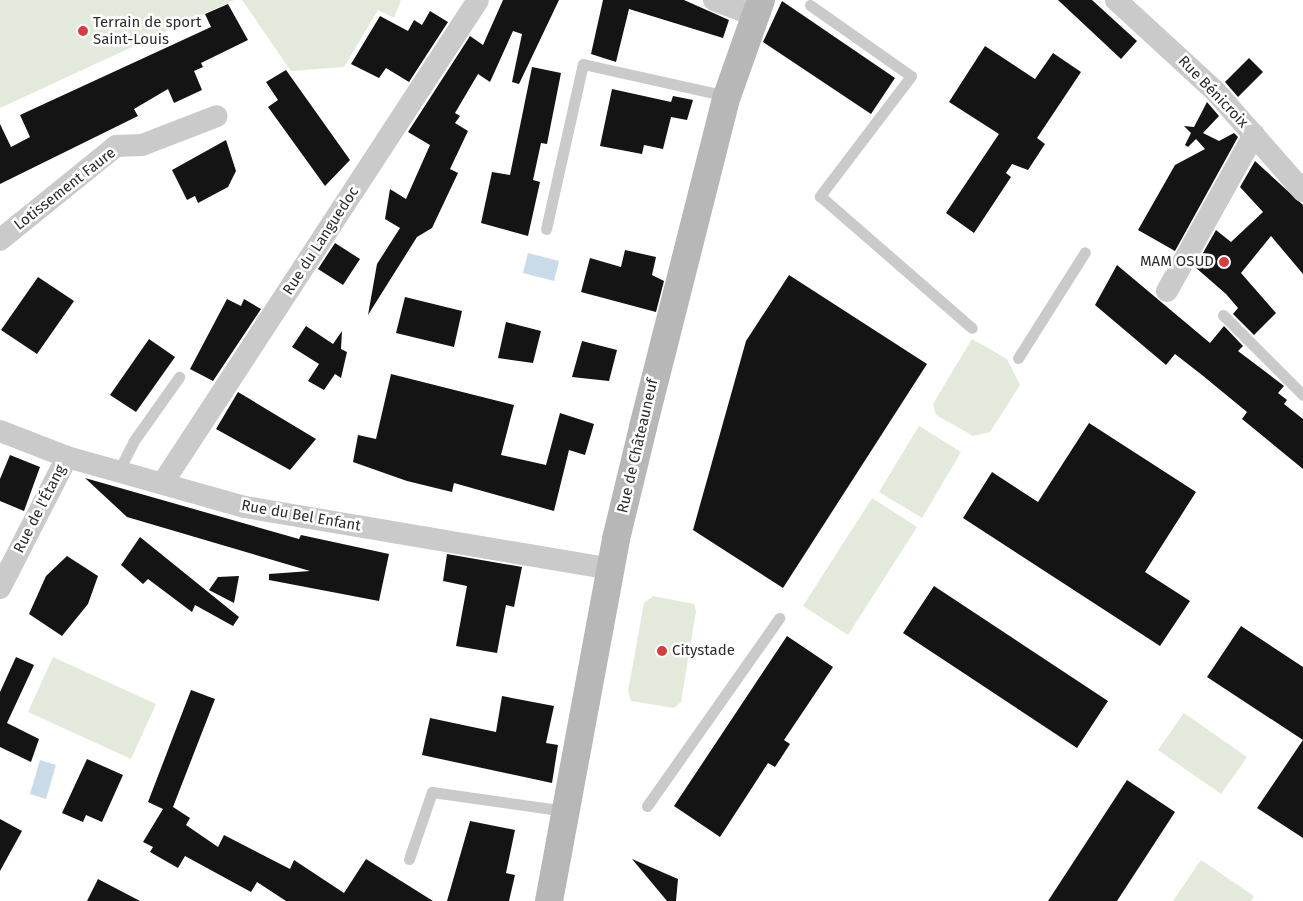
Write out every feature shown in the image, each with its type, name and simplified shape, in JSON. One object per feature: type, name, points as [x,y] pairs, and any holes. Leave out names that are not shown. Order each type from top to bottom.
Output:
[{"type":"main road","name":"Rue de Châteauneuf","points":[[549,901],[611,569],[727,96],[757,8]]},
{"type":"street","name":"Rue du Languedoc","points":[[164,481],[478,0]]},
{"type":"street","points":[[714,0],[757,8]]},
{"type":"street","name":"Rue Bénicroix","points":[[1116,0],[1215,91],[1303,191]]},
{"type":"street","name":"Lotissement Faure","points":[[0,240],[116,146],[142,145],[217,116]]},
{"type":"street","points":[[1167,291],[1254,135]]},
{"type":"street","name":"Rue du Bel Enfant","points":[[0,431],[67,457],[164,481],[245,507],[611,569]]},
{"type":"street","name":"Rue de l'Étang","points":[[0,588],[67,457]]},
{"type":"lane","points":[[810,5],[911,76],[820,196],[972,328]]},
{"type":"lane","points":[[546,229],[583,64],[727,96]]},
{"type":"lane","points":[[1018,358],[1085,252]]},
{"type":"lane","points":[[1223,315],[1303,395]]},
{"type":"lane","points":[[119,470],[133,442],[180,377]]},
{"type":"lane","points":[[646,806],[779,618]]},
{"type":"lane","points":[[409,859],[432,792],[566,811]]},
{"type":"shaded area","name":"Terrain de sport Saint-Louis","points":[[0,0],[234,0],[0,108]]},
{"type":"shaded area","name":"Terrain de sport Saint-Louis","points":[[242,0],[401,0],[394,18],[378,10],[344,67],[291,71]]},
{"type":"shaded area","points":[[972,339],[1007,359],[1020,385],[990,432],[973,436],[936,415],[933,404]]},
{"type":"shaded area","points":[[919,426],[961,452],[922,518],[879,492]]},
{"type":"shaded area","points":[[872,498],[917,527],[848,635],[803,606]]},
{"type":"shaded area","name":"Citystade","points":[[653,596],[694,604],[696,611],[681,702],[674,708],[631,701],[628,691],[644,603]]},
{"type":"shaded area","points":[[53,657],[156,704],[131,759],[28,712]]},
{"type":"shaded area","points":[[1184,713],[1247,757],[1221,794],[1158,750]]},
{"type":"shaded area","points":[[1201,860],[1254,896],[1251,901],[1173,901]]},
{"type":"water","points":[[528,253],[559,261],[554,281],[523,273]]},
{"type":"water","points":[[40,760],[56,765],[46,799],[30,794]]},
{"type":"building","points":[[503,0],[559,0],[519,84],[512,82],[522,34],[513,31],[490,82],[478,74],[455,113],[460,116],[455,123],[468,131],[450,169],[458,173],[432,228],[417,237],[368,315],[377,264],[400,228],[385,219],[390,189],[406,199],[430,145],[408,132],[470,36],[483,45]]},
{"type":"building","points":[[603,0],[684,0],[729,20],[723,38],[629,9],[616,62],[591,54]]},
{"type":"building","points":[[1058,0],[1092,0],[1137,41],[1121,59]]},
{"type":"building","points":[[782,1],[895,78],[871,114],[763,42]]},
{"type":"building","points":[[228,4],[248,40],[201,63],[203,67],[194,71],[202,90],[174,103],[168,89],[134,109],[138,116],[0,184],[0,124],[11,147],[30,137],[20,115],[211,27],[205,14]]},
{"type":"building","points":[[430,11],[448,22],[409,82],[386,68],[379,78],[351,64],[380,16],[408,31],[414,20],[422,25]]},
{"type":"building","points":[[985,46],[1035,79],[1053,53],[1081,72],[1037,138],[1045,144],[1028,170],[1012,164],[1006,173],[1011,177],[974,233],[946,213],[999,134],[949,102]]},
{"type":"building","points":[[1249,58],[1263,72],[1238,97],[1225,82]]},
{"type":"building","points":[[532,67],[561,73],[547,144],[541,143],[533,180],[540,182],[528,236],[481,223],[492,172],[510,175]]},
{"type":"building","points":[[286,70],[350,160],[325,186],[268,107],[278,100],[266,82]]},
{"type":"building","points":[[612,89],[671,102],[673,96],[693,100],[687,120],[671,117],[663,149],[644,145],[642,154],[600,146]]},
{"type":"building","points":[[1207,102],[1219,116],[1203,133],[1219,141],[1234,133],[1238,137],[1175,251],[1138,230],[1175,165],[1205,149],[1196,139],[1188,147],[1185,145],[1191,133],[1184,126],[1194,127]]},
{"type":"building","points":[[226,140],[236,171],[228,187],[198,203],[195,196],[187,200],[172,170]]},
{"type":"building","points":[[1255,161],[1303,205],[1303,274],[1271,236],[1241,273],[1276,313],[1254,335],[1233,314],[1238,308],[1226,294],[1195,267],[1216,230],[1231,242],[1263,212],[1240,187]]},
{"type":"building","points":[[335,243],[360,259],[343,285],[318,269]]},
{"type":"building","points":[[625,250],[656,257],[652,275],[664,281],[656,312],[581,292],[590,258],[621,267]]},
{"type":"building","points":[[1117,265],[1210,343],[1224,326],[1243,346],[1238,351],[1284,386],[1278,393],[1287,400],[1284,404],[1303,419],[1303,469],[1242,419],[1247,412],[1202,375],[1175,354],[1166,365],[1095,305]]},
{"type":"building","points":[[789,275],[927,364],[783,588],[693,530],[746,341]]},
{"type":"building","points":[[38,277],[74,301],[37,354],[1,330]]},
{"type":"building","points":[[405,297],[462,311],[454,347],[396,333]]},
{"type":"building","points":[[227,299],[241,306],[244,299],[261,309],[213,381],[190,369]]},
{"type":"building","points":[[506,322],[541,331],[533,363],[498,358]]},
{"type":"building","points":[[306,326],[333,344],[342,331],[341,349],[347,352],[341,378],[335,374],[324,390],[308,381],[319,364],[292,347]]},
{"type":"building","points":[[149,339],[175,357],[136,412],[110,395]]},
{"type":"building","points":[[582,341],[617,350],[609,381],[572,377]]},
{"type":"building","points":[[391,374],[514,405],[501,455],[546,465],[560,413],[594,424],[585,455],[569,450],[554,511],[454,483],[452,492],[407,481],[353,462],[358,435],[376,439]]},
{"type":"building","points":[[238,392],[316,439],[290,470],[216,429]]},
{"type":"building","points":[[1089,423],[1196,492],[1145,572],[1190,601],[1160,646],[963,518],[992,472],[1038,502]]},
{"type":"building","points":[[10,455],[40,467],[24,511],[0,501],[0,479]]},
{"type":"building","points":[[85,478],[299,539],[301,535],[389,554],[379,601],[269,580],[269,574],[310,571],[127,517]]},
{"type":"building","points":[[140,537],[239,617],[233,626],[195,605],[192,612],[148,579],[143,584],[121,565]]},
{"type":"building","points":[[447,554],[522,567],[514,607],[506,605],[497,653],[456,646],[467,586],[443,581]]},
{"type":"building","points":[[67,556],[98,576],[88,604],[62,636],[29,614],[46,576]]},
{"type":"building","points":[[239,576],[234,603],[209,590],[218,577]]},
{"type":"building","points":[[934,586],[1108,701],[1077,748],[903,633]]},
{"type":"building","points":[[1241,626],[1303,667],[1303,740],[1207,677]]},
{"type":"building","points":[[787,636],[833,667],[784,740],[790,744],[775,767],[768,763],[720,837],[674,806]]},
{"type":"building","points":[[16,657],[34,665],[7,723],[39,739],[31,762],[0,747],[0,692]]},
{"type":"building","points":[[191,690],[215,699],[173,807],[190,818],[186,825],[218,847],[224,835],[290,869],[294,860],[344,893],[366,859],[433,901],[286,901],[257,882],[251,892],[185,856],[178,868],[150,852],[153,847],[143,842],[163,809],[148,802]]},
{"type":"building","points":[[502,696],[554,706],[546,743],[558,745],[552,783],[422,755],[430,718],[496,732]]},
{"type":"building","points":[[1303,740],[1303,838],[1257,808]]},
{"type":"building","points":[[87,759],[123,775],[102,822],[86,815],[83,822],[62,813]]},
{"type":"building","points":[[1127,780],[1175,812],[1117,901],[1048,901]]},
{"type":"building","points":[[0,819],[22,831],[0,871]]},
{"type":"building","points":[[470,821],[515,830],[506,873],[515,875],[509,901],[447,901]]},
{"type":"building","points":[[632,859],[678,879],[676,901],[667,901]]},
{"type":"building","points":[[98,879],[140,901],[87,901]]},
{"type":"place","name":"Terrain de sport Saint-Louis","points":[[83,31]]},
{"type":"place","name":"MAM OSUD","points":[[1224,262]]},
{"type":"place","name":"Citystade","points":[[662,651]]}]
